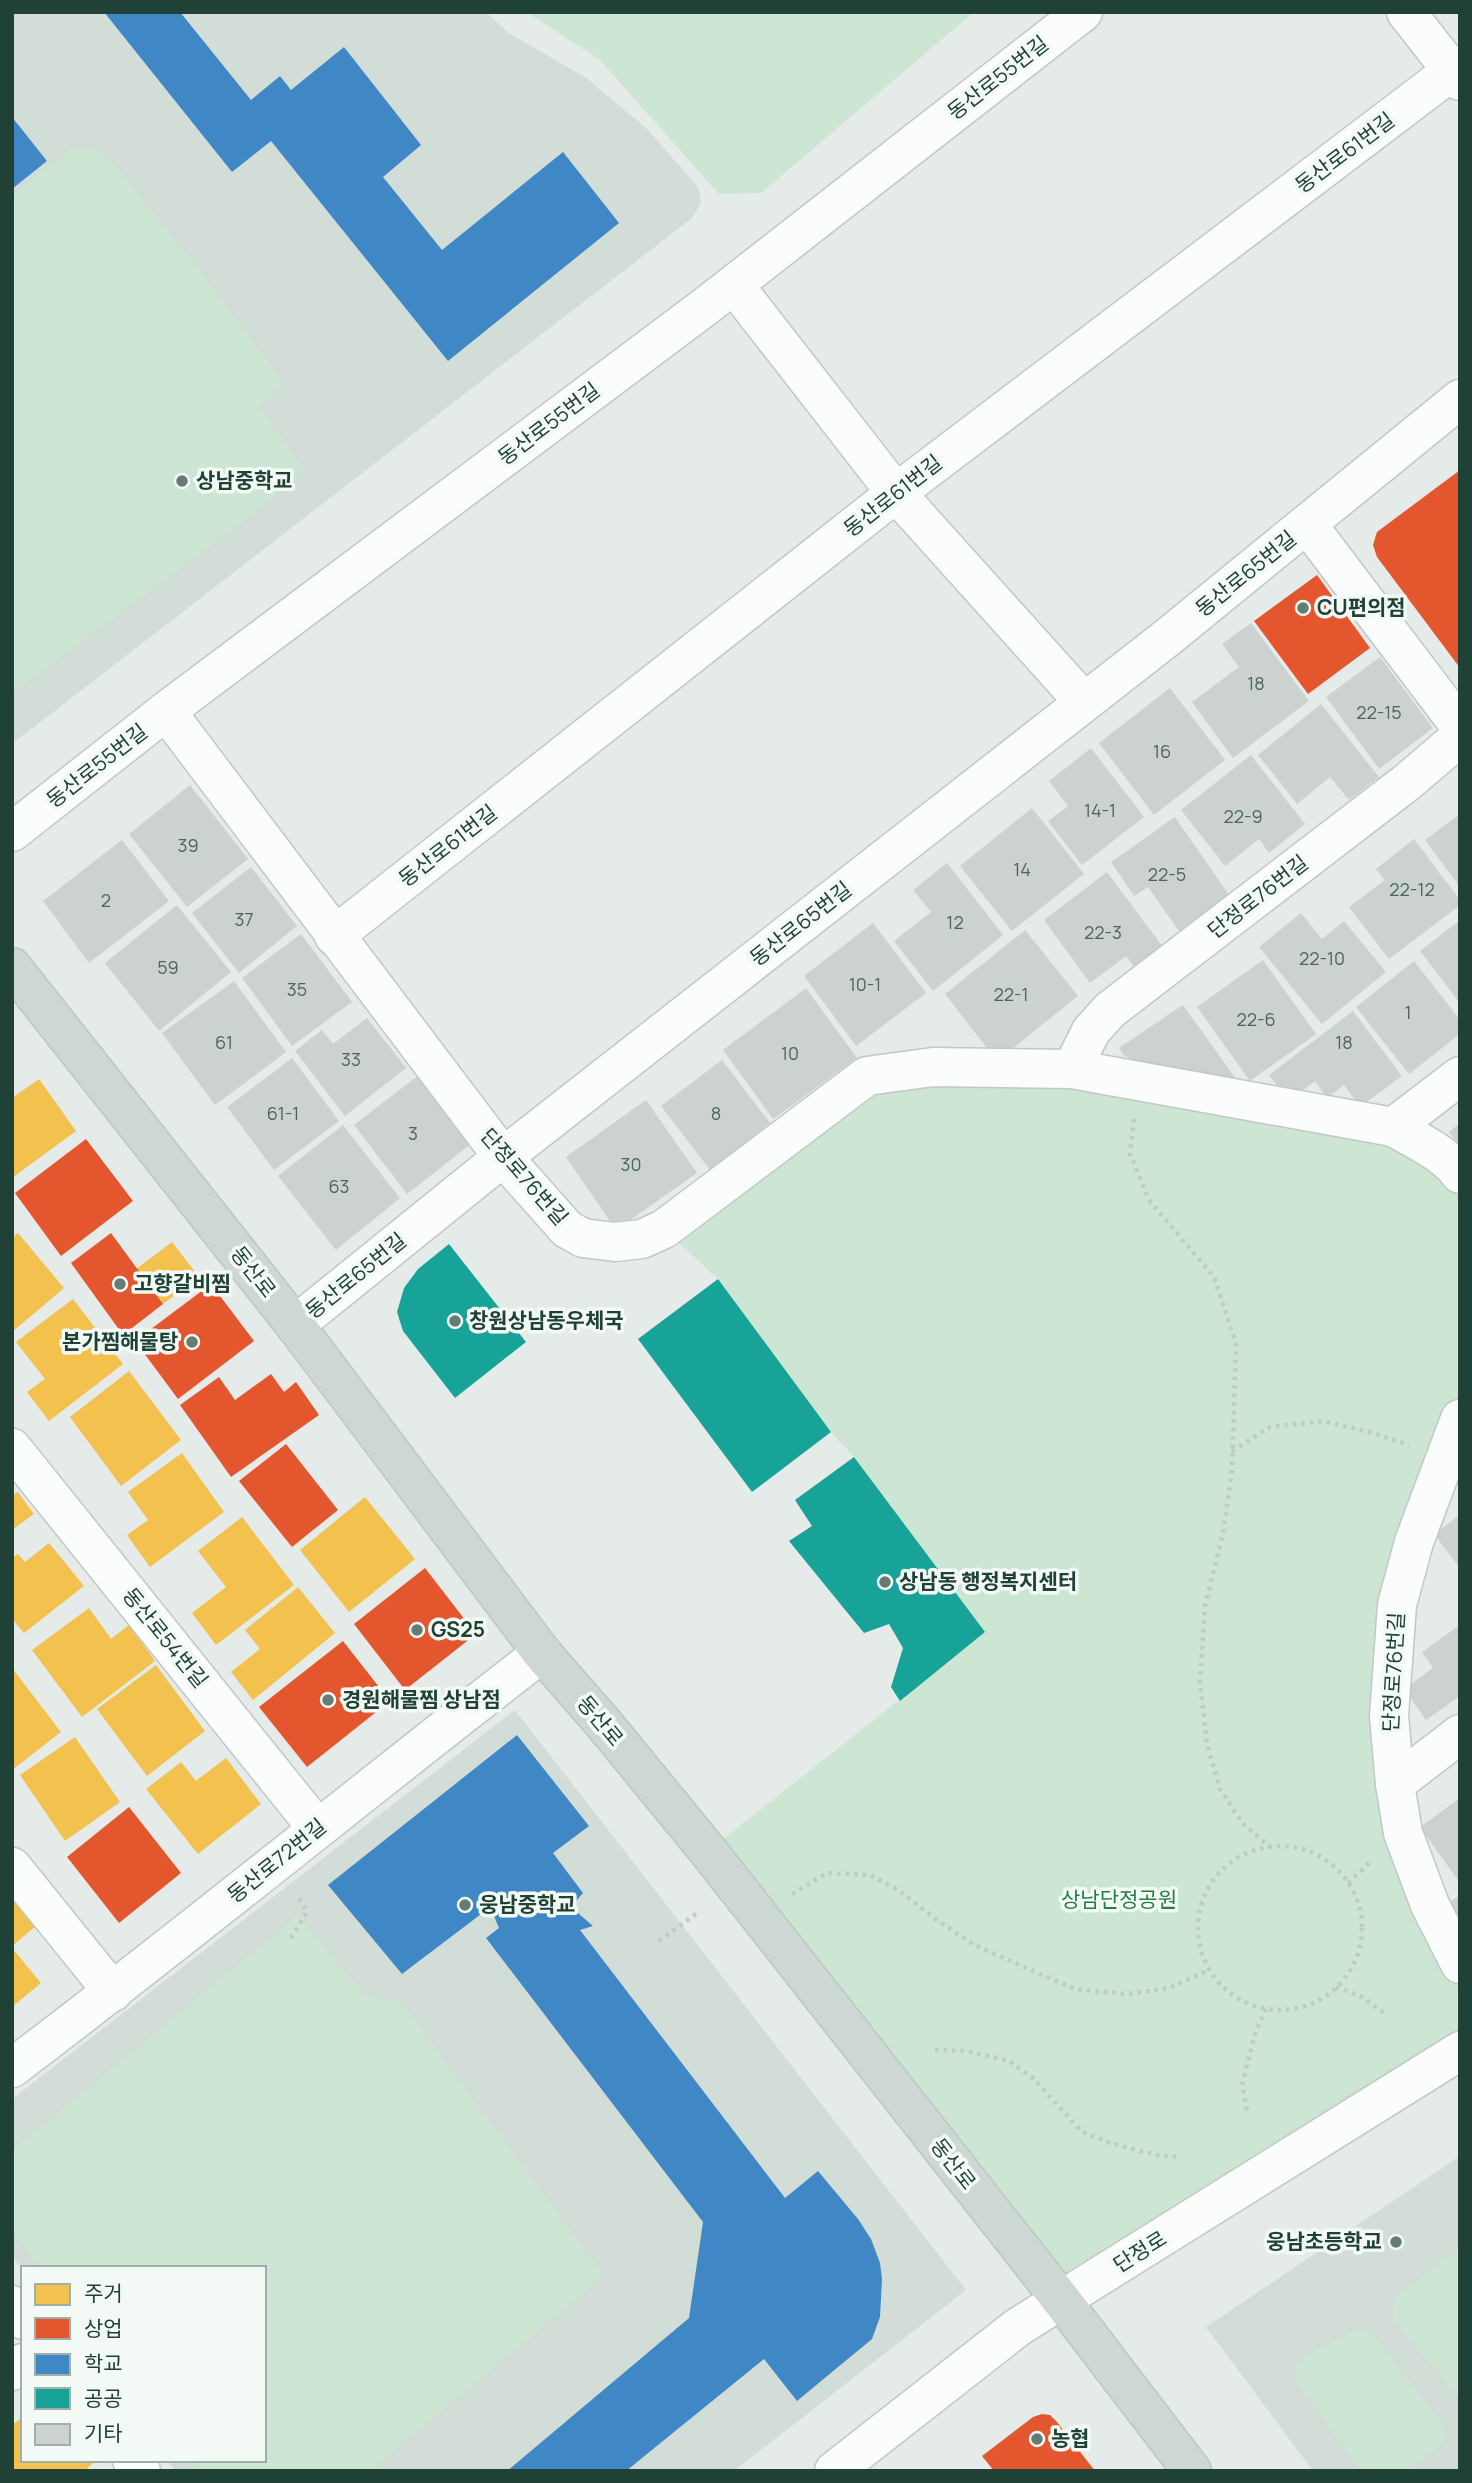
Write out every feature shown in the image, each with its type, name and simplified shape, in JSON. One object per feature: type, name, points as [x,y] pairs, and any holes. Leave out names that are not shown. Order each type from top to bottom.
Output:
[{"type":"main road","name":"동산로","points":[[12,967],[295,1325],[542,1653],[708,1851],[1062,2301],[1192,2471]]},
{"type":"street","name":"동산로55번길","points":[[12,832],[166,711],[734,285],[1083,12]]},
{"type":"street","points":[[1406,12],[1457,72]]},
{"type":"street","name":"동산로61번길","points":[[334,936],[896,493],[1457,72]]},
{"type":"street","points":[[734,285],[896,493],[1084,702]]},
{"type":"street","name":"동산로65번길","points":[[295,1325],[503,1157],[1084,702],[1460,399]]},
{"type":"street","name":"동산로65번길","points":[[1307,524],[1460,726]]},
{"type":"street","name":"단정로76번길","points":[[166,711],[503,1157],[567,1229],[583,1238],[596,1241],[642,1239],[664,1229],[867,1076],[933,1068],[1072,1069],[1393,1127],[1421,1143],[1455,1167],[1460,1174]]},
{"type":"street","name":"단정로76번길","points":[[1072,1069],[1091,1031],[1110,1010],[1406,783],[1460,737]]},
{"type":"street","points":[[1393,1127],[1460,1076]]},
{"type":"street","name":"단정로76번길","points":[[1460,1419],[1414,1542],[1397,1605],[1389,1716],[1395,1784],[1403,1833],[1430,1905],[1460,1964]]},
{"type":"street","name":"동산로54번길","points":[[12,1448],[317,1828]]},
{"type":"street","name":"동산로72번길","points":[[12,2068],[113,1992],[317,1828],[542,1653]]},
{"type":"street","points":[[1395,1784],[1460,1734]]},
{"type":"street","points":[[12,1867],[113,1992]]},
{"type":"street","name":"단정로","points":[[834,2471],[1018,2327],[1460,2051]]},
{"type":"path","points":[[1144,1083],[1136,1104],[1130,1154],[1149,1200],[1214,1277],[1236,1344],[1231,1470],[1223,1533],[1205,1606],[1200,1683],[1207,1744],[1220,1789],[1242,1823],[1270,1847]]},
{"type":"path","points":[[1231,1451],[1270,1427],[1322,1421],[1404,1441],[1443,1466]]},
{"type":"path","points":[[1270,1847],[1297,1848],[1323,1857],[1344,1875],[1357,1899],[1363,1926],[1359,1953],[1346,1977],[1327,1996],[1303,2008],[1276,2011],[1266,2009],[1250,2005],[1227,1991],[1209,1970],[1200,1945],[1199,1918],[1207,1892],[1222,1870],[1244,1854],[1270,1847]]},
{"type":"path","points":[[791,1895],[827,1873],[870,1875],[900,1891],[974,1945],[1075,1989],[1127,1994],[1169,1988],[1209,1970]]},
{"type":"path","points":[[659,1941],[697,1913]]},
{"type":"path","points":[[1336,1987],[1360,1996],[1386,2014]]},
{"type":"path","points":[[1247,2110],[1242,2085],[1255,2034],[1266,2009]]},
{"type":"path","points":[[935,2050],[966,2051],[1009,2060],[1034,2079],[1082,2132],[1126,2148],[1178,2157]]},
{"type":"shaded area","name":"상남중학교","points":[[12,12],[486,12],[510,34],[585,77],[646,128],[698,187],[701,203],[692,218],[12,744]]},
{"type":"shaded area","name":"웅남중학교","points":[[515,1710],[966,2290],[734,2471],[175,2471],[168,2462],[266,2462],[266,2266],[21,2267],[12,2256],[12,2099]]},
{"type":"shaded area","name":"웅남초등학교","points":[[1460,2156],[1460,2471],[1313,2471],[1206,2327]]},
{"type":"green space","points":[[526,12],[974,12],[761,193],[719,194],[599,59]]},
{"type":"green space","points":[[72,148],[102,150],[194,263],[283,382],[258,406],[305,470],[252,515],[12,691],[12,196]]},
{"type":"green space","name":"상남단정공원","points":[[933,1067],[1393,1127],[1460,1174],[1460,1419],[1389,1716],[1460,1964],[1460,2051],[1062,2301],[708,1851],[985,1632],[854,1457],[831,1432],[718,1279],[664,1229],[867,1076]]},
{"type":"green space","points":[[297,1916],[365,1995],[401,2002],[604,2276],[369,2471],[204,2471],[197,2462],[266,2462],[266,2266],[39,2266],[12,2230],[12,2151]]},
{"type":"green space","points":[[1460,2247],[1460,2399],[1394,2321],[1393,2310],[1396,2297]]},
{"type":"green space","points":[[1358,2329],[1372,2333],[1443,2424],[1445,2438],[1437,2448],[1406,2471],[1361,2471],[1294,2379],[1297,2364],[1308,2355]]},
{"type":"building: 주거","points":[[39,1079],[76,1131],[12,1178],[12,1098]]},
{"type":"building: 주거","points":[[18,1233],[64,1288],[12,1332],[12,1238]]},
{"type":"building: 주거","points":[[172,1242],[199,1277],[163,1304],[136,1269]]},
{"type":"building: 주거","points":[[73,1299],[123,1364],[49,1421],[27,1392],[45,1379],[16,1342]]},
{"type":"building: 주거","points":[[129,1371],[181,1440],[121,1486],[70,1417]]},
{"type":"building: 주거","points":[[182,1453],[224,1512],[150,1567],[127,1535],[148,1520],[128,1492]]},
{"type":"building: 주거","points":[[18,1492],[34,1514],[12,1530],[12,1496]]},
{"type":"building: 주거","points":[[365,1497],[415,1559],[349,1612],[300,1550]]},
{"type":"building: 주거","points":[[242,1517],[294,1585],[216,1645],[192,1613],[226,1587],[198,1551]]},
{"type":"building: 주거","points":[[49,1543],[84,1586],[24,1633],[12,1619],[12,1558],[18,1554],[25,1562]]},
{"type":"building: 주거","points":[[298,1587],[335,1633],[253,1700],[231,1672],[260,1649],[245,1630]]},
{"type":"building: 주거","points":[[89,1608],[111,1639],[129,1625],[155,1661],[82,1717],[32,1650]]},
{"type":"building: 주거","points":[[156,1665],[205,1731],[147,1776],[97,1709]]},
{"type":"building: 주거","points":[[12,1668],[61,1732],[12,1770]]},
{"type":"building: 주거","points":[[75,1737],[120,1802],[65,1841],[20,1775]]},
{"type":"building: 주거","points":[[226,1758],[261,1804],[198,1854],[146,1789],[181,1762],[196,1781]]},
{"type":"building: 주거","points":[[12,1898],[36,1926],[12,1946]]},
{"type":"building: 주거","points":[[12,1948],[41,1983],[12,2007]]},
{"type":"building: 주거","points":[[21,2418],[21,2462],[95,2462],[84,2471],[12,2471],[12,2425]]},
{"type":"building: 상업","points":[[1460,470],[1460,668],[1377,557],[1373,545],[1377,532]]},
{"type":"building: 상업","points":[[1317,575],[1370,648],[1308,694],[1254,621]]},
{"type":"building: 상업","points":[[86,1139],[133,1201],[61,1256],[15,1193]]},
{"type":"building: 상업","points":[[111,1233],[163,1304],[123,1335],[71,1263]]},
{"type":"building: 상업","points":[[211,1284],[254,1341],[178,1399],[135,1341]]},
{"type":"building: 상업","points":[[271,1374],[284,1392],[296,1382],[319,1415],[231,1477],[180,1405],[219,1377],[235,1400]]},
{"type":"building: 상업","points":[[286,1444],[338,1510],[292,1547],[239,1481]]},
{"type":"building: 상업","points":[[425,1568],[476,1634],[405,1690],[354,1624]]},
{"type":"building: 상업","points":[[343,1641],[390,1701],[307,1767],[259,1707]]},
{"type":"building: 상업","points":[[129,1807],[181,1873],[119,1923],[67,1857]]},
{"type":"building: 상업","name":"농협","points":[[1050,2415],[1057,2422],[1095,2471],[994,2471],[982,2456],[1033,2417]]},
{"type":"building: 학교","points":[[104,12],[180,12],[251,100],[280,76],[291,90],[344,47],[421,145],[383,177],[442,250],[563,152],[619,223],[448,361],[271,141],[232,172]]},
{"type":"building: 학교","points":[[12,117],[47,161],[12,189]]},
{"type":"building: 학교","name":"웅남중학교","points":[[517,1735],[589,1826],[553,1853],[583,1893],[571,1907],[593,1926],[580,1930],[785,2198],[818,2171],[858,2219],[871,2239],[880,2263],[880,2317],[872,2339],[797,2401],[764,2359],[626,2471],[507,2471],[689,2318],[703,2222],[486,1938],[499,1928],[494,1916],[497,1902],[402,1974],[328,1885]]},
{"type":"building: 공공","name":"창원상남동우체국","points":[[449,1244],[526,1342],[455,1398],[403,1331],[397,1312],[404,1288],[418,1269]]},
{"type":"building: 공공","points":[[718,1279],[831,1432],[752,1492],[638,1339]]},
{"type":"building: 공공","name":"상남동 행정복지센터","points":[[854,1457],[985,1632],[900,1701],[891,1687],[903,1648],[889,1624],[864,1633],[789,1541],[812,1526],[795,1500]]},
{"type":"building: 기타","points":[[1251,623],[1309,701],[1233,758],[1192,702],[1239,667],[1222,644]]},
{"type":"building: 기타","points":[[1380,657],[1433,728],[1379,769],[1326,697]]},
{"type":"building: 기타","points":[[1170,688],[1225,760],[1154,815],[1099,743]]},
{"type":"building: 기타","points":[[1321,704],[1379,777],[1349,800],[1330,777],[1297,804],[1258,755]]},
{"type":"building: 기타","points":[[1091,748],[1144,817],[1082,865],[1048,821],[1068,806],[1049,781]]},
{"type":"building: 기타","points":[[1251,755],[1305,824],[1269,853],[1259,839],[1225,866],[1181,810]]},
{"type":"building: 기타","points":[[190,785],[248,859],[187,907],[129,834]]},
{"type":"building: 기타","points":[[1032,808],[1084,874],[1012,931],[960,866]]},
{"type":"building: 기타","points":[[1460,814],[1460,887],[1425,840]]},
{"type":"building: 기타","points":[[1175,817],[1229,895],[1179,931],[1148,887],[1134,896],[1111,862]]},
{"type":"building: 기타","points":[[1414,839],[1460,900],[1460,905],[1389,959],[1349,907],[1385,880],[1376,869]]},
{"type":"building: 기타","points":[[122,840],[169,901],[89,963],[43,901]]},
{"type":"building: 기타","points":[[947,863],[1003,935],[933,991],[894,941],[931,912],[913,890]]},
{"type":"building: 기타","points":[[251,867],[297,926],[239,973],[192,913]]},
{"type":"building: 기타","points":[[1107,872],[1163,947],[1135,968],[1126,956],[1090,983],[1044,920]]},
{"type":"building: 기타","points":[[177,905],[231,972],[159,1031],[105,963]]},
{"type":"building: 기타","points":[[1301,913],[1322,939],[1344,921],[1386,972],[1322,1024],[1259,947]]},
{"type":"building: 기타","points":[[1460,920],[1460,1003],[1420,951]]},
{"type":"building: 기타","points":[[873,923],[926,993],[856,1046],[804,976]]},
{"type":"building: 기타","points":[[1025,930],[1078,996],[997,1061],[945,994]]},
{"type":"building: 기타","points":[[301,934],[352,1002],[292,1046],[242,978]]},
{"type":"building: 기타","points":[[1263,960],[1316,1034],[1250,1081],[1197,1007]]},
{"type":"building: 기타","points":[[1414,961],[1460,1020],[1460,1034],[1409,1074],[1356,1007]]},
{"type":"building: 기타","points":[[234,981],[286,1052],[215,1105],[162,1033]]},
{"type":"building: 기타","points":[[806,988],[857,1058],[773,1119],[723,1050]]},
{"type":"building: 기타","points":[[1183,1005],[1239,1083],[1131,1060],[1123,1054],[1119,1048]]},
{"type":"building: 기타","points":[[1353,1011],[1402,1076],[1360,1107],[1344,1085],[1327,1098],[1315,1081],[1289,1101],[1269,1075]]},
{"type":"building: 기타","points":[[367,1018],[406,1068],[345,1116],[295,1051],[322,1030],[333,1044]]},
{"type":"building: 기타","points":[[292,1058],[339,1121],[274,1170],[227,1107]]},
{"type":"building: 기타","points":[[722,1060],[770,1123],[710,1170],[661,1106]]},
{"type":"building: 기타","points":[[419,1075],[471,1144],[407,1194],[354,1125]]},
{"type":"building: 기타","points":[[646,1100],[697,1173],[616,1230],[566,1157]]},
{"type":"building: 기타","points":[[1460,1123],[1460,1146],[1449,1132]]},
{"type":"building: 기타","points":[[343,1125],[400,1198],[336,1250],[278,1176]]},
{"type":"building: 기타","points":[[1460,1515],[1460,1568],[1434,1534]]},
{"type":"building: 기타","points":[[1460,1625],[1460,1696],[1426,1720],[1404,1689],[1433,1668],[1422,1652]]},
{"type":"building: 기타","points":[[1460,1798],[1460,1883],[1420,1827]]},
{"type":"building: 기타","points":[[1460,1895],[1460,1917],[1449,1903]]},
{"type":"place","name":"상남중학교","points":[[182,481]]},
{"type":"place","name":"CU편의점","points":[[1303,608]]},
{"type":"place","name":"고향갈비찜","points":[[120,1284]]},
{"type":"place","name":"창원상남동우체국","points":[[455,1321]]},
{"type":"place","name":"본가찜해물탕","points":[[192,1342]]},
{"type":"place","name":"상남동 행정복지센터","points":[[885,1582]]},
{"type":"place","name":"GS25","points":[[417,1630]]},
{"type":"place","name":"경원해물찜 상남점","points":[[328,1700]]},
{"type":"place","name":"웅남중학교","points":[[465,1905]]},
{"type":"place","name":"웅남초등학교","points":[[1396,2242]]},
{"type":"place","name":"농협","points":[[1037,2439]]}]
